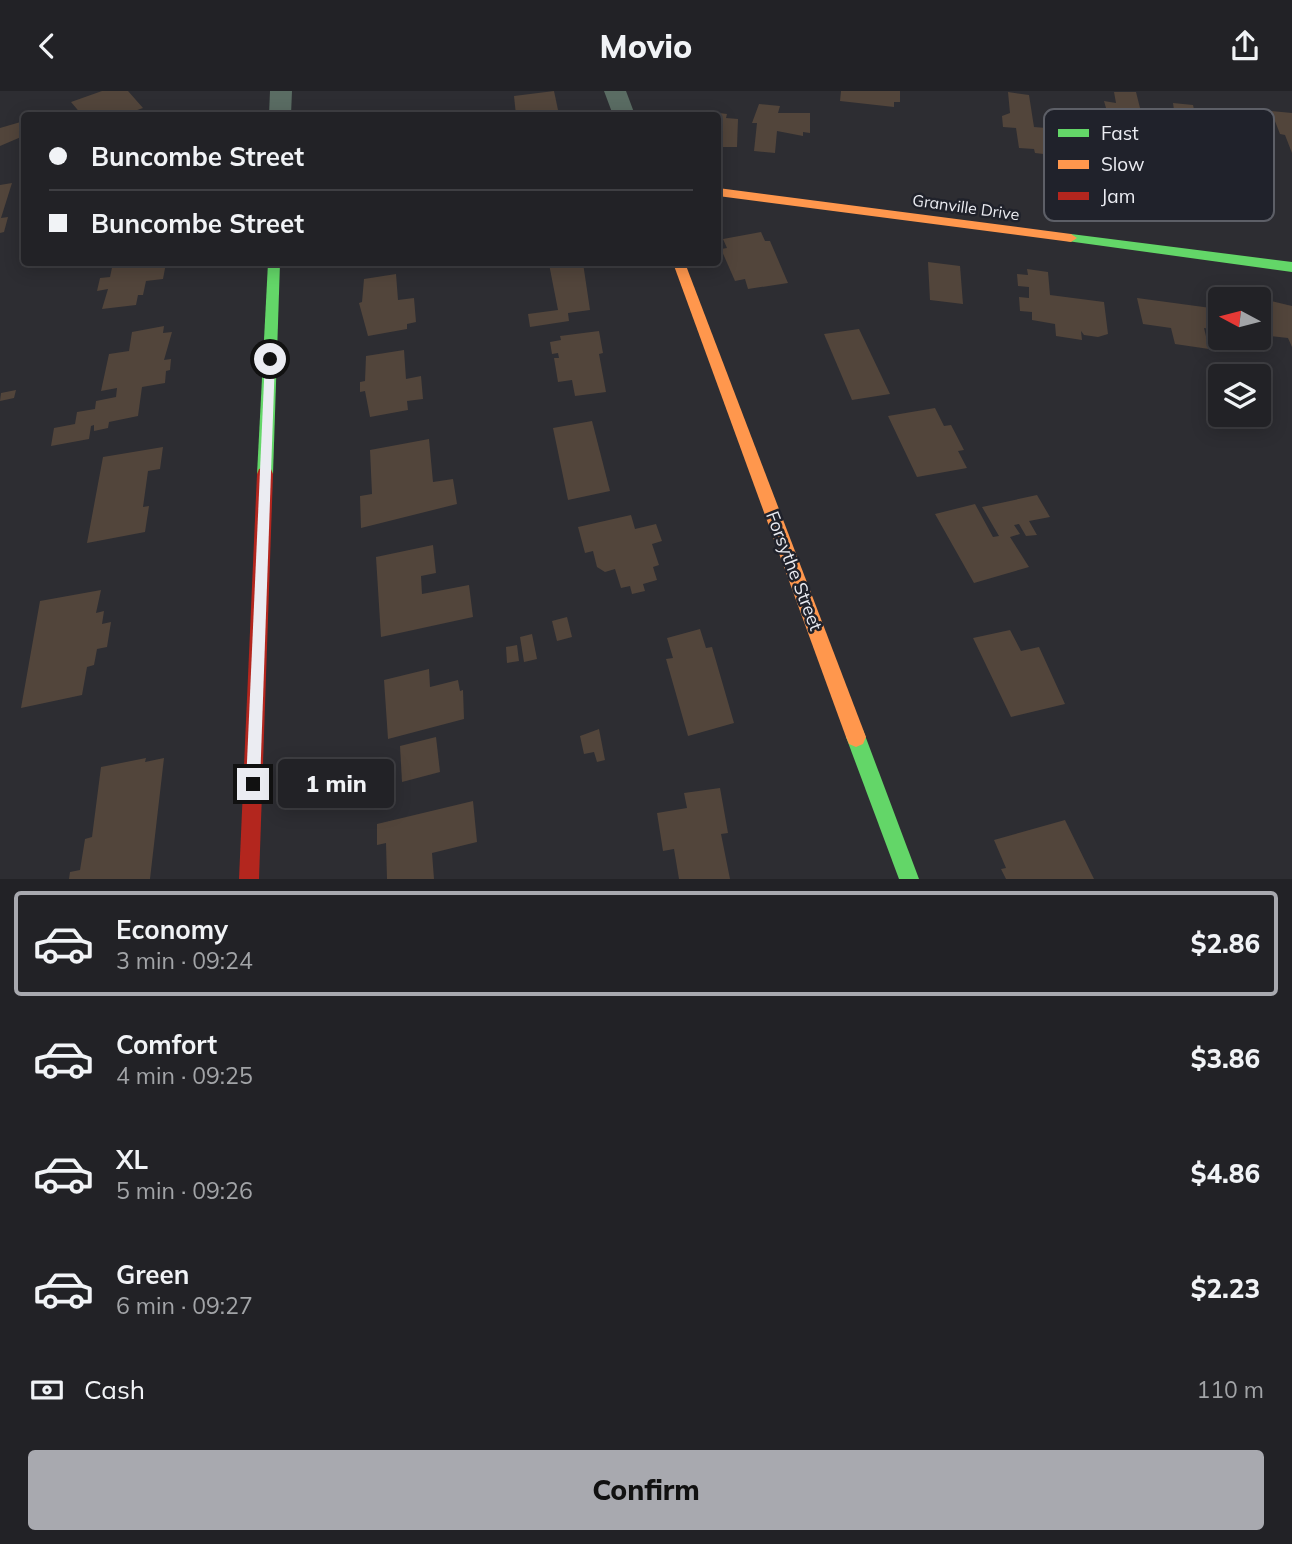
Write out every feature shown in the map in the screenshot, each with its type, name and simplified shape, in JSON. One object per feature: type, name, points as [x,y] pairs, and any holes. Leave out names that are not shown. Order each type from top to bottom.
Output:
[{"type":"street","points":[[280,112],[281,91]]},
{"type":"street","points":[[615,91],[623,112]]},
{"type":"street","name":"Granville Drive","points":[[721,192],[1292,267]]},
{"type":"street","points":[[249,879],[274,266]]},
{"type":"street","name":"Forsythe Street","points":[[679,266],[909,879]]},
{"type":"building","points":[[102,91],[128,91],[143,108],[132,112],[79,112],[71,102]]},
{"type":"building","points":[[554,91],[558,110],[516,112],[514,96]]},
{"type":"building","points":[[841,91],[900,91],[900,102],[894,102],[894,107],[840,101]]},
{"type":"building","points":[[1008,92],[1029,95],[1034,127],[1044,128],[1044,154],[1035,153],[1034,149],[1019,148],[1016,128],[1003,127],[1002,116],[1010,113]]},
{"type":"building","points":[[1114,92],[1136,92],[1140,109],[1082,108],[1106,108],[1104,101],[1116,103]]},
{"type":"building","points":[[1173,103],[1193,105],[1194,109],[1174,109]]},
{"type":"building","points":[[759,104],[780,106],[778,113],[810,113],[810,133],[803,132],[803,136],[777,131],[775,153],[754,151],[757,123],[752,123]]},
{"type":"building","points":[[1274,111],[1292,113],[1292,153],[1285,135],[1280,134]]},
{"type":"building","points":[[721,113],[727,114],[726,118],[738,119],[737,147],[721,147]]},
{"type":"building","points":[[21,122],[21,137],[0,146],[0,128]]},
{"type":"building","points":[[12,183],[1,218],[8,217],[4,232],[0,233],[0,185]]},
{"type":"building","points":[[761,232],[765,241],[770,241],[788,283],[748,289],[745,279],[735,281],[721,249],[727,248],[723,239]]},
{"type":"building","points":[[928,262],[960,266],[963,304],[930,300]]},
{"type":"building","points":[[112,266],[165,266],[163,279],[146,281],[143,295],[138,295],[136,305],[102,309],[108,289],[97,291],[100,278],[110,277]]},
{"type":"building","points":[[549,266],[583,266],[590,310],[568,313],[569,321],[530,327],[528,314],[558,310]]},
{"type":"building","points":[[1027,269],[1048,272],[1050,295],[1104,302],[1108,334],[1098,337],[1084,335],[1081,331],[1082,340],[1056,336],[1055,324],[1032,320],[1032,312],[1020,311],[1019,297],[1029,298],[1029,287],[1018,286],[1017,274],[1028,275]]},
{"type":"building","points":[[396,274],[398,300],[414,298],[416,322],[407,324],[407,329],[368,336],[359,303],[362,302],[364,279]]},
{"type":"building","points":[[1137,298],[1208,308],[1208,329],[1204,328],[1208,349],[1175,344],[1171,328],[1143,324]]},
{"type":"building","points":[[1271,301],[1292,306],[1292,347],[1288,338],[1271,336]]},
{"type":"building","points":[[164,326],[163,333],[172,332],[164,360],[171,359],[170,370],[166,371],[165,383],[142,387],[138,416],[109,422],[108,428],[94,431],[94,425],[91,426],[89,439],[51,446],[54,428],[75,424],[77,412],[95,409],[96,401],[116,397],[117,388],[101,391],[109,354],[129,351],[132,332]]},
{"type":"building","points":[[859,329],[890,394],[852,400],[824,334]]},
{"type":"building","points":[[599,331],[603,353],[599,354],[606,392],[575,396],[572,380],[558,382],[554,358],[559,358],[558,353],[552,354],[550,342],[561,340],[560,336]]},
{"type":"building","points":[[404,350],[406,379],[421,376],[423,399],[407,401],[408,410],[370,417],[365,391],[360,392],[360,382],[365,381],[366,356]]},
{"type":"building","points":[[16,390],[14,398],[0,401],[1,393]]},
{"type":"building","points":[[935,408],[944,426],[951,425],[964,450],[958,451],[967,468],[917,477],[888,416]]},
{"type":"building","points":[[592,421],[610,491],[568,500],[553,428]]},
{"type":"building","points":[[429,439],[433,482],[453,479],[457,504],[361,528],[360,496],[372,494],[370,450]]},
{"type":"building","points":[[163,447],[160,469],[148,471],[143,507],[149,506],[145,532],[87,543],[103,457]]},
{"type":"building","points":[[1037,495],[1050,517],[1029,521],[1037,535],[1026,536],[1019,524],[1014,525],[1020,534],[1010,537],[1029,567],[974,583],[935,514],[975,504],[993,537],[999,536],[982,507]]},
{"type":"building","points":[[631,515],[635,529],[656,524],[662,541],[652,544],[659,565],[653,567],[657,580],[643,584],[645,591],[632,594],[630,586],[621,588],[615,569],[605,572],[597,567],[593,551],[585,553],[578,527]]},
{"type":"building","points":[[433,545],[436,573],[421,576],[422,594],[469,585],[473,617],[381,637],[376,557]]},
{"type":"building","points":[[101,590],[96,613],[104,611],[102,624],[111,622],[107,647],[97,649],[94,665],[87,667],[82,695],[21,708],[40,601]]},
{"type":"building","points":[[567,617],[572,637],[557,641],[552,621]]},
{"type":"building","points":[[700,629],[706,648],[712,647],[734,723],[688,736],[666,659],[673,658],[667,638]]},
{"type":"building","points":[[1010,630],[1021,651],[1039,647],[1065,704],[1011,717],[973,638]]},
{"type":"building","points":[[532,634],[537,659],[524,662],[520,637]]},
{"type":"building","points":[[517,645],[519,661],[507,663],[506,647]]},
{"type":"building","points":[[429,669],[430,687],[458,680],[460,691],[463,690],[464,719],[388,739],[384,680]]},
{"type":"building","points":[[599,729],[605,760],[597,762],[594,752],[584,754],[580,736]]},
{"type":"building","points":[[436,737],[440,772],[402,782],[400,746]]},
{"type":"building","points":[[146,758],[145,762],[164,758],[150,879],[69,879],[70,872],[80,870],[85,839],[92,837],[101,767]]},
{"type":"building","points":[[720,788],[728,833],[721,834],[730,879],[679,879],[674,849],[663,851],[657,813],[687,808],[684,793]]},
{"type":"building","points":[[473,801],[477,842],[432,853],[434,879],[387,879],[386,843],[377,845],[377,824]]},
{"type":"building","points":[[1065,820],[1094,879],[1006,879],[1001,869],[1006,868],[994,840]]},
{"type":"traffic: fast","points":[[1071,238],[1292,267]]},
{"type":"traffic: fast","points":[[265,474],[274,266]]},
{"type":"traffic: fast","points":[[856,737],[909,879]]},
{"type":"traffic: slow","points":[[721,192],[1071,238]]},
{"type":"traffic: slow","points":[[680,266],[856,737]]},
{"type":"traffic: jam","points":[[249,879],[265,474]]},
{"type":"route","points":[[253,784],[270,359]]}]
